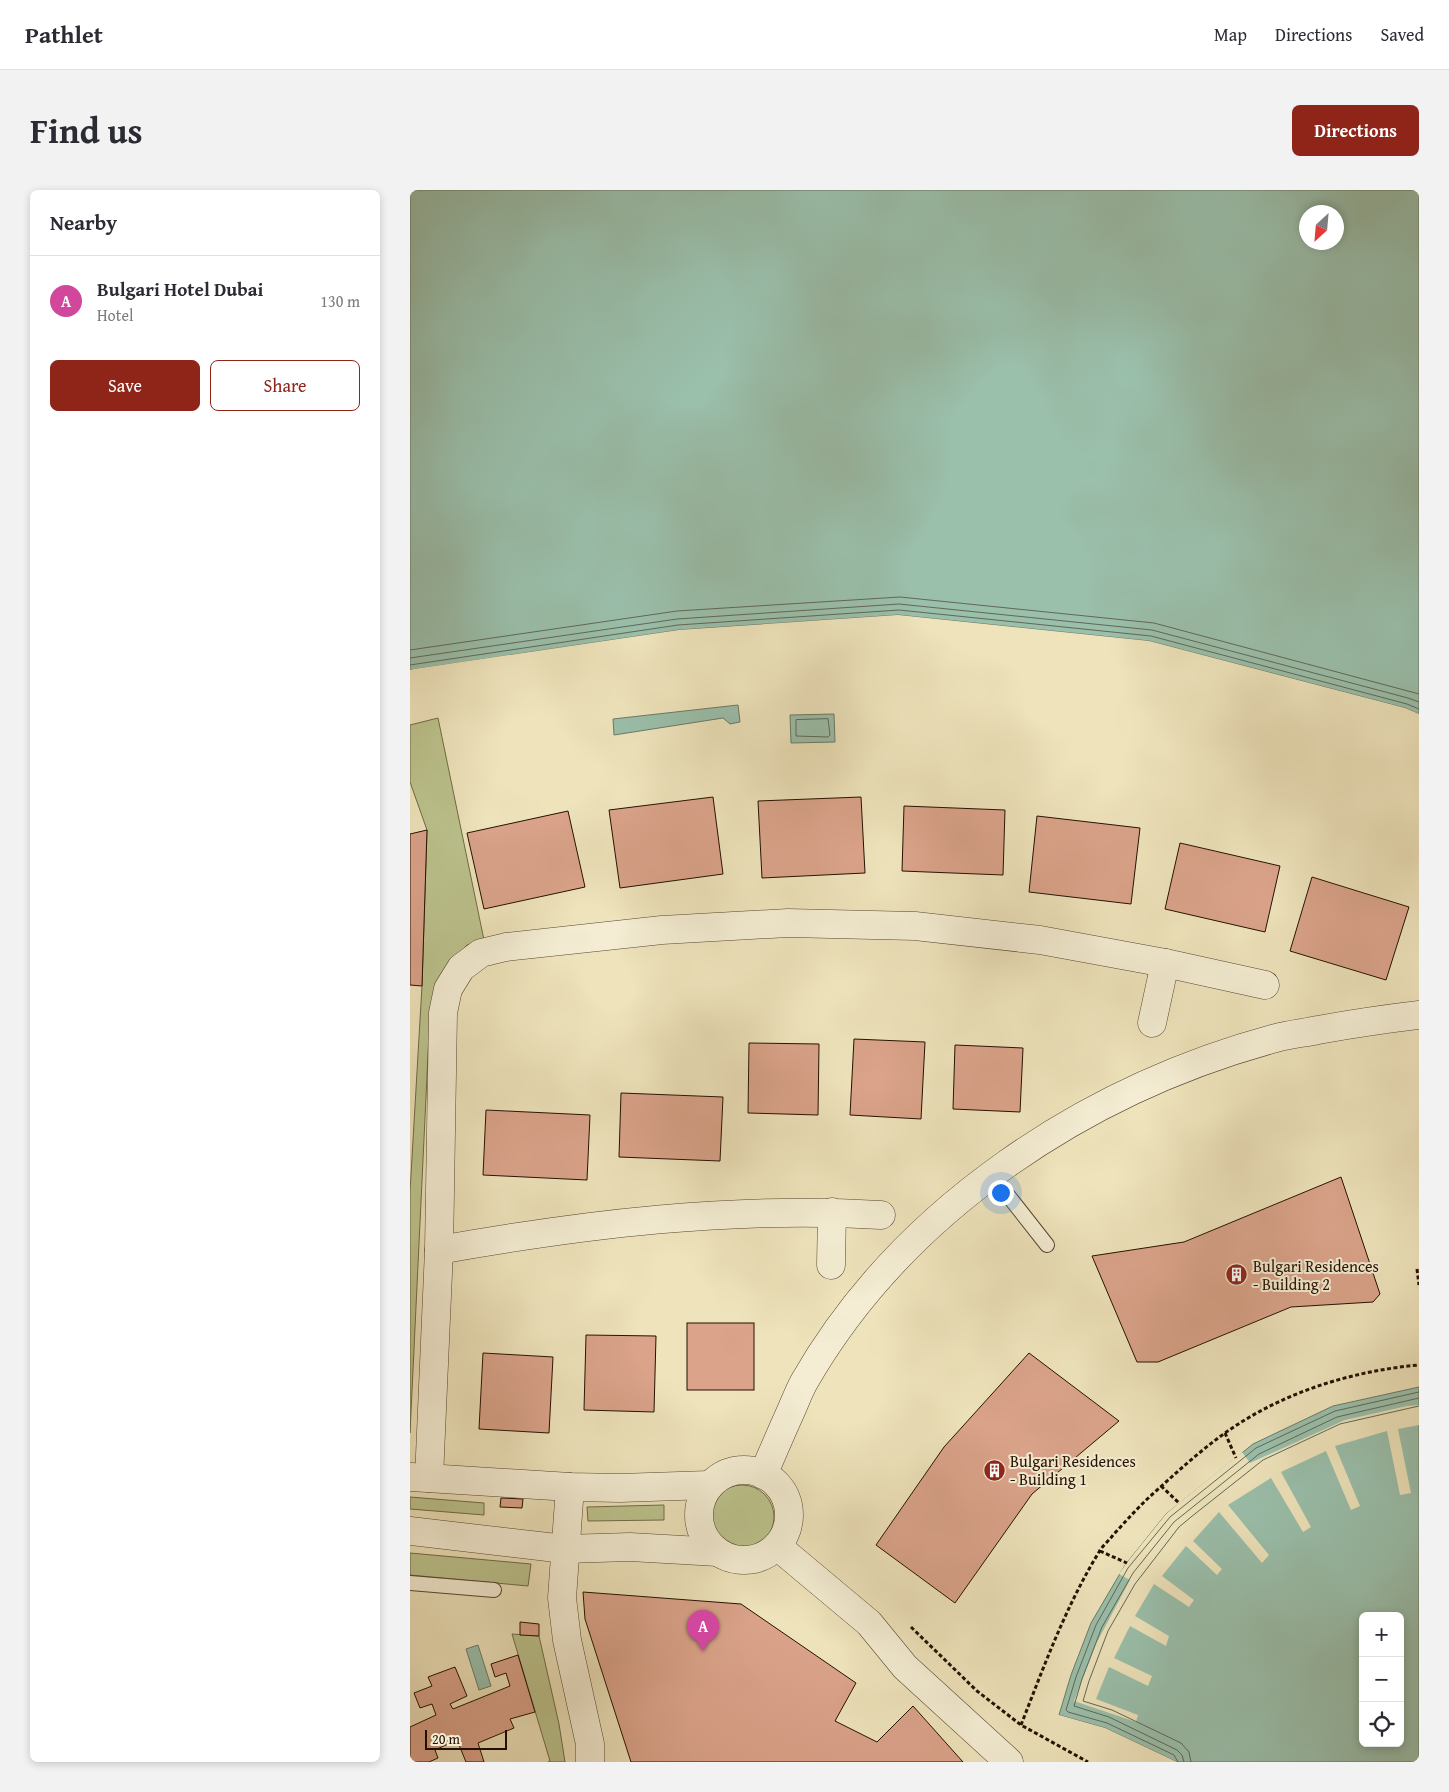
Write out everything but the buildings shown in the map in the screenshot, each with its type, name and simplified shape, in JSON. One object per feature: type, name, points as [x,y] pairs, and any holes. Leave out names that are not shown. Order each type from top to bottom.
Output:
[{"type":"street","points":[[710,1486],[570,1487],[419,1477],[439,1250],[442,1013],[448,989],[461,968],[481,953],[506,947],[662,930],[788,923],[915,926],[1040,940],[1165,963],[1265,985]]},
{"type":"street","points":[[1152,1023],[1165,963]]},
{"type":"street","points":[[762,1475],[804,1383],[837,1331],[875,1282],[917,1237],[964,1196],[992,1175],[1097,1108],[1185,1068],[1278,1038],[1376,1020],[1419,1015]]},
{"type":"street","points":[[439,1250],[518,1236],[609,1224],[701,1216],[793,1212],[881,1215]]},
{"type":"street","points":[[831,1266],[832,1212]]},
{"type":"street","points":[[749,1470],[762,1475],[774,1482],[783,1494],[788,1508],[788,1523],[784,1535],[777,1546],[767,1554],[749,1560],[730,1558],[718,1552],[707,1542],[701,1528],[699,1513],[702,1498],[710,1486],[721,1476],[734,1471],[749,1470]]},
{"type":"street","points":[[570,1487],[562,1598],[567,1640],[590,1744],[590,1762]]},
{"type":"street","points":[[410,1531],[565,1549],[630,1548],[718,1552]]},
{"type":"street","points":[[777,1546],[869,1623],[905,1667],[1009,1762]]},
{"type":"lane","points":[[992,1175],[1047,1245]]},
{"type":"lane","points":[[410,1583],[494,1590]]},
{"type":"path","points":[[1417,1269],[1419,1285]]},
{"type":"path","points":[[1021,1725],[1044,1665],[1070,1606],[1100,1551],[1138,1508],[1180,1468],[1226,1432],[1264,1410],[1305,1391],[1347,1377],[1391,1368],[1419,1365]]},
{"type":"path","points":[[1226,1432],[1236,1458]]},
{"type":"path","points":[[1161,1486],[1179,1503]]},
{"type":"path","points":[[1100,1551],[1127,1563]]},
{"type":"path","points":[[911,1627],[977,1691],[1021,1725],[1088,1762]]},
{"type":"shaded area","points":[[438,718],[484,940],[467,945],[439,978],[430,1013],[410,1433],[410,1192],[422,986],[427,830],[410,782],[410,725]]},
{"type":"shaded area","points":[[742,1485],[754,1487],[765,1494],[772,1505],[774,1517],[772,1529],[765,1540],[754,1547],[742,1549],[730,1547],[719,1540],[712,1529],[710,1517],[712,1505],[719,1494],[730,1487]]},
{"type":"shaded area","points":[[410,1497],[484,1503],[484,1515],[410,1509]]},
{"type":"shaded area","points":[[664,1505],[664,1520],[588,1521],[587,1507]]},
{"type":"shaded area","points":[[410,1553],[531,1564],[528,1586],[410,1575]]},
{"type":"shaded area","points":[[512,1634],[539,1636],[559,1724],[565,1762],[548,1762],[550,1761]]},
{"type":"water","points":[[410,190],[1419,190],[1419,714],[1405,708],[1149,641],[898,615],[679,630],[410,670]]},
{"type":"water","points":[[738,705],[740,722],[730,724],[723,718],[614,735],[613,719]]},
{"type":"water","points":[[834,714],[835,742],[791,743],[790,715]]},
{"type":"water","points":[[1419,1387],[1419,1762],[1177,1762],[1105,1728],[1059,1715],[1071,1675],[1091,1623],[1125,1565],[1166,1514],[1253,1444],[1333,1406]]},
{"type":"water","points":[[478,1645],[491,1686],[479,1690],[466,1649]]},
{"type":"pier","points":[[898,615],[1149,641],[1405,708],[1419,714],[1419,717],[1405,711],[1149,644],[898,618],[679,633],[410,672],[410,670],[414,669],[679,630]]},
{"type":"pier","points":[[1419,1405],[1419,1425],[1398,1429],[1411,1493],[1400,1495],[1387,1431],[1335,1446],[1360,1506],[1351,1510],[1326,1451],[1281,1472],[1311,1527],[1303,1532],[1271,1478],[1228,1505],[1269,1555],[1262,1563],[1219,1512],[1193,1541],[1222,1569],[1217,1575],[1186,1546],[1162,1576],[1194,1600],[1189,1607],[1154,1584],[1135,1616],[1169,1636],[1166,1646],[1130,1626],[1114,1658],[1152,1676],[1148,1686],[1109,1667],[1096,1699],[1138,1715],[1136,1722],[1074,1701],[1097,1642],[1130,1580],[1119,1574],[1166,1514],[1242,1452],[1250,1463],[1345,1420]]},
{"type":"pier","points":[[1059,1715],[1105,1728],[1177,1762],[1171,1762],[1104,1730],[1058,1717]]},
{"type":"place","name":"Bulgari Residences - Building 2","points":[[1237,1275]]},
{"type":"place","name":"Bulgari Residences - Building 1","points":[[994,1470]]},
{"type":"place","name":"Bulgari Hotel Dubai","points":[[703,1651]]}]
